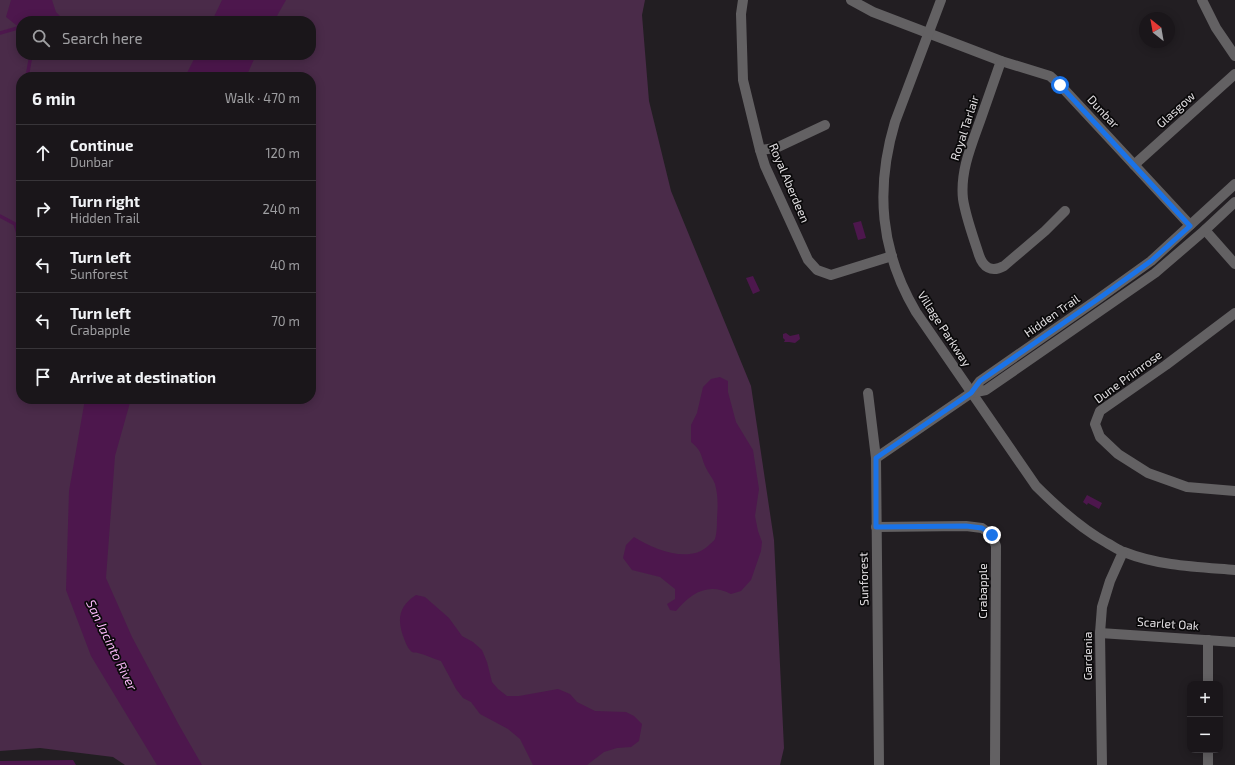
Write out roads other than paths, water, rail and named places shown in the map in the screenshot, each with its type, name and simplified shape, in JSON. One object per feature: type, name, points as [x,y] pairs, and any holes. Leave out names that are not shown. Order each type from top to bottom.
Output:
[{"type":"street","name":"Royal Aberdeen","points":[[743,0],[741,14],[743,80],[760,150],[765,166],[808,260],[817,270],[831,275],[892,256]]},
{"type":"street","name":"Dunbar","points":[[851,0],[873,12],[928,34],[1045,74],[1055,80],[1190,226]]},
{"type":"street","name":"Village Parkway","points":[[941,0],[895,122],[890,140],[884,179],[883,196],[886,237],[907,297],[971,393],[1036,486],[1057,508],[1076,523],[1122,552],[1151,560],[1185,566],[1235,570]]},
{"type":"street","points":[[1202,0],[1216,28],[1235,56]]},
{"type":"street","name":"Royal Tarlair","points":[[1001,60],[967,159],[963,183],[963,198],[968,221],[983,265],[992,270],[1004,266],[1065,211]]},
{"type":"street","name":"Glasgow","points":[[1134,166],[1235,74]]},
{"type":"street","points":[[760,150],[776,148],[825,125]]},
{"type":"street","name":"Hidden Trail","points":[[876,458],[971,393],[980,381],[1151,261],[1235,184]]},
{"type":"street","points":[[971,393],[986,390],[1155,273],[1235,202]]},
{"type":"street","points":[[1205,230],[1235,264]]},
{"type":"street","name":"Dune Primrose","points":[[1235,313],[1166,366],[1100,411],[1095,424],[1100,437],[1118,454],[1148,473],[1187,487],[1235,490]]},
{"type":"street","name":"Sunforest","points":[[868,393],[876,458],[879,765]]},
{"type":"street","name":"Crabapple","points":[[876,527],[966,526],[982,528],[992,535],[996,546],[995,765]]},
{"type":"street","name":"Gardenia","points":[[1102,765],[1100,633],[1102,607],[1110,581],[1122,552]]},
{"type":"street","name":"Scarlet Oak","points":[[1100,633],[1235,642]]},
{"type":"street","points":[[1208,640],[1208,681]]},
{"type":"street","points":[[1208,753],[1208,765]]},
{"type":"water","points":[[11,0],[52,0],[56,12],[60,16],[16,16],[16,25],[6,17]]},
{"type":"water","points":[[222,0],[286,0],[277,16],[214,16]]},
{"type":"water","points":[[194,60],[254,60],[248,72],[188,72]]},
{"type":"water","points":[[861,221],[866,238],[858,240],[853,223]]},
{"type":"water","points":[[753,276],[760,291],[753,294],[746,278]]},
{"type":"water","points":[[786,333],[790,336],[799,334],[800,339],[795,343],[784,342],[785,340],[783,338],[783,334]]},
{"type":"water","points":[[720,377],[728,381],[728,392],[736,422],[753,450],[759,489],[755,516],[762,542],[761,551],[751,580],[741,591],[731,594],[715,589],[707,589],[700,591],[688,599],[676,611],[670,610],[667,604],[675,599],[675,589],[660,577],[632,570],[623,558],[626,545],[634,537],[661,550],[681,554],[691,554],[700,551],[715,539],[718,509],[716,488],[699,451],[691,442],[691,425],[697,413],[703,387],[711,379]]},
{"type":"water","name":"San Jacinto River","points":[[84,404],[130,404],[115,456],[106,578],[132,637],[202,765],[157,765],[91,656],[66,590],[69,491]]},
{"type":"water","points":[[1087,495],[1102,503],[1099,509],[1083,502]]},
{"type":"water","points":[[416,595],[425,597],[449,618],[462,636],[473,642],[482,650],[492,682],[507,696],[519,696],[558,689],[570,694],[577,702],[595,711],[626,712],[634,716],[642,724],[639,741],[631,747],[617,748],[604,752],[587,765],[533,765],[520,739],[508,729],[480,714],[471,702],[463,698],[456,689],[441,661],[412,652],[409,648],[402,634],[400,615],[405,605]]},
{"type":"water","points":[[73,760],[76,765],[0,765],[0,761]]},
{"type":"waterway","points":[[0,33],[16,28]]},
{"type":"waterway","points":[[28,72],[30,60]]},
{"type":"waterway","points":[[0,216],[15,224],[16,227]]}]
